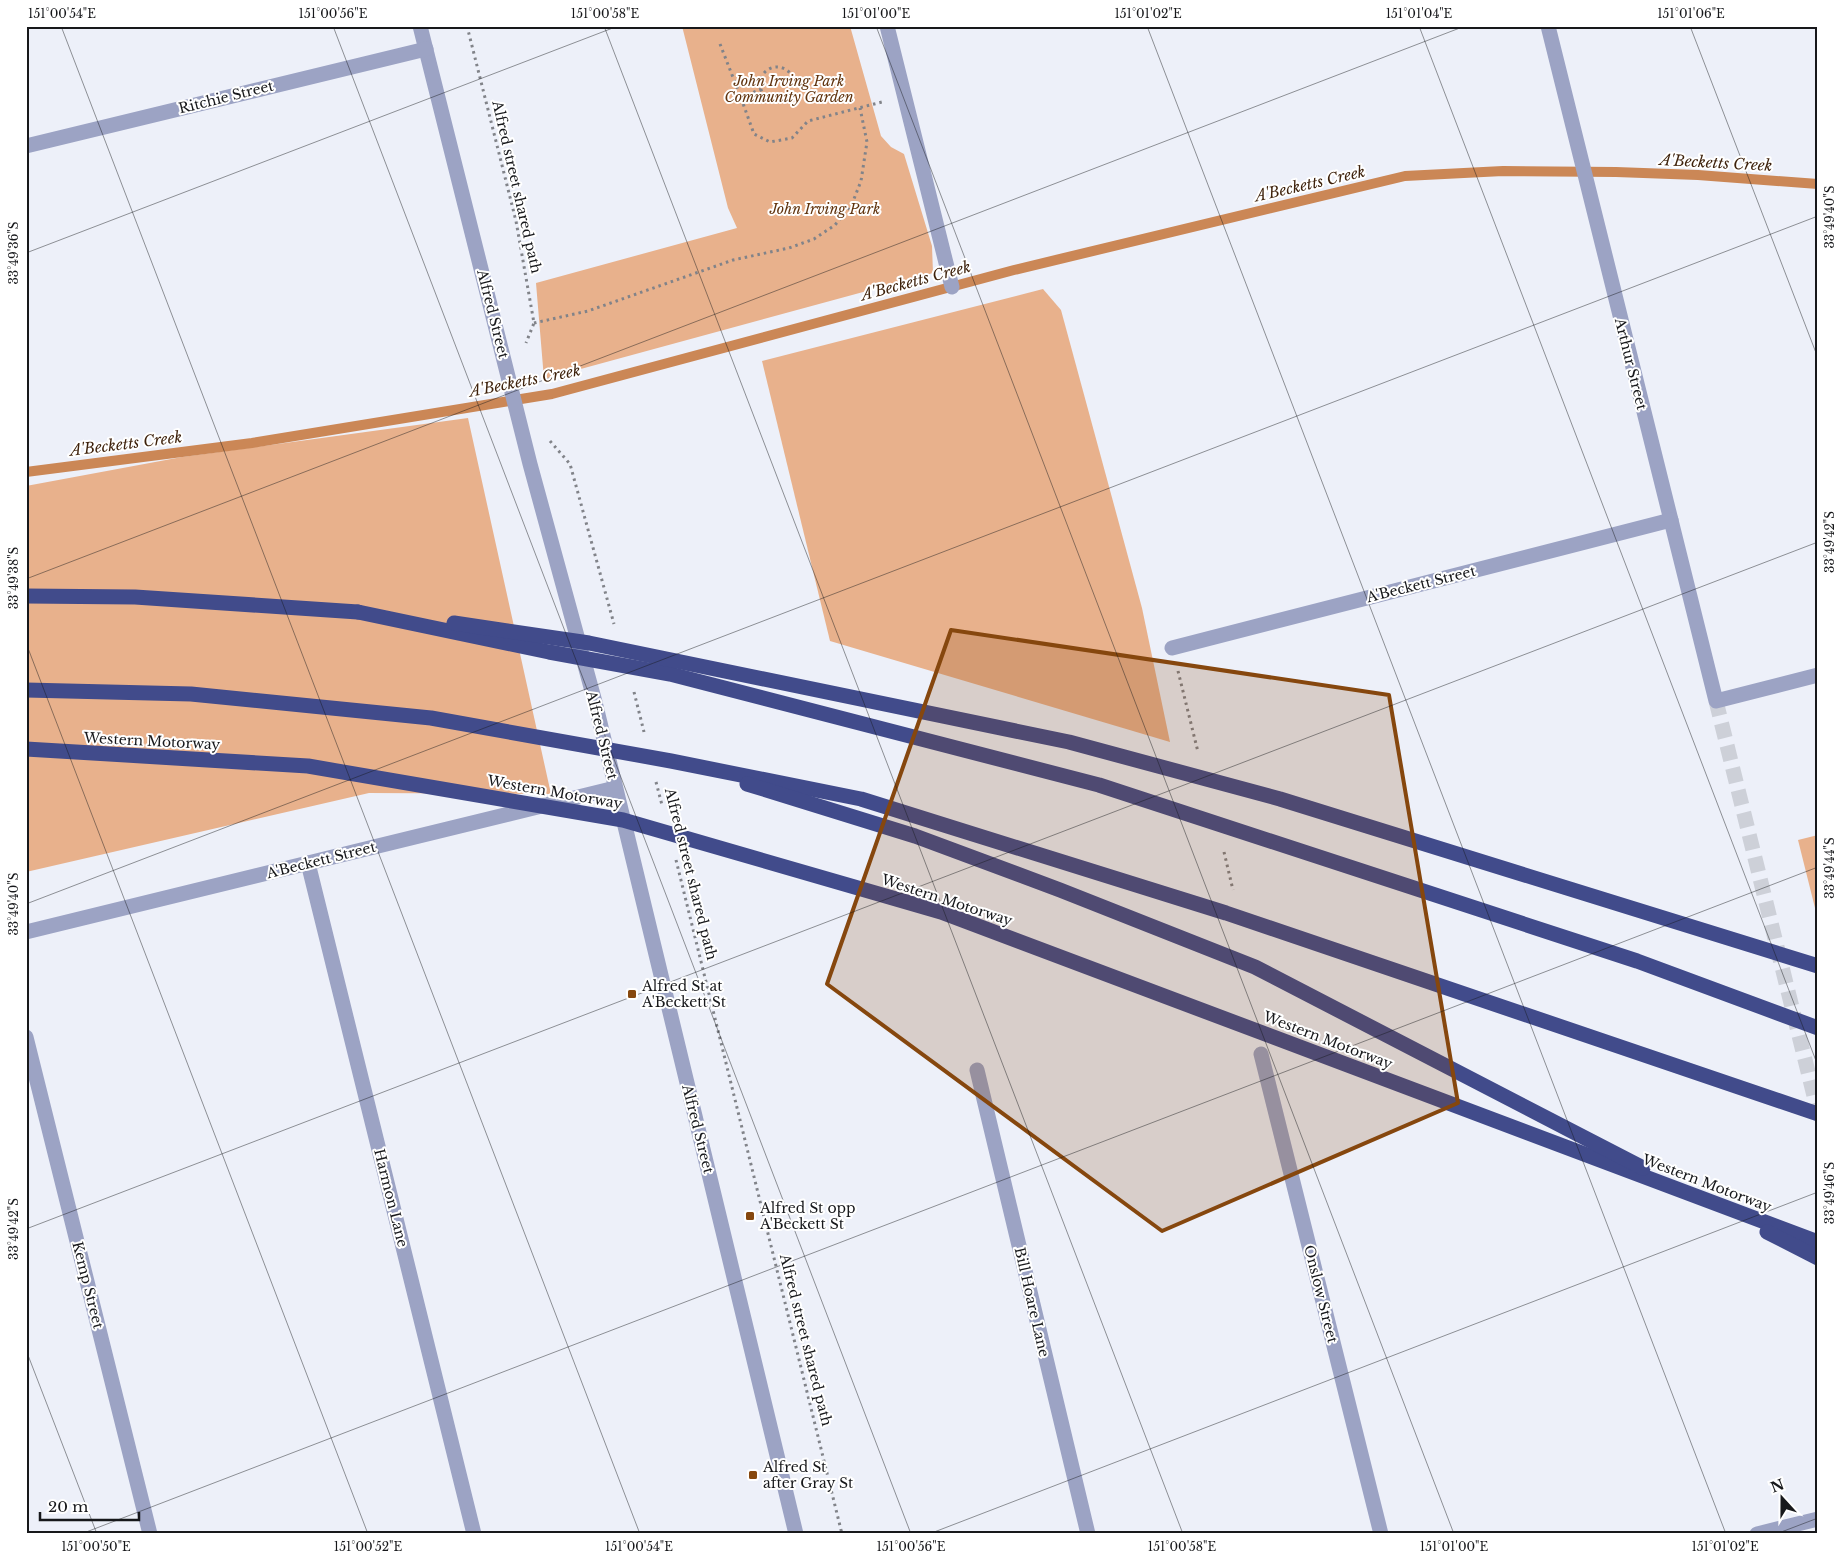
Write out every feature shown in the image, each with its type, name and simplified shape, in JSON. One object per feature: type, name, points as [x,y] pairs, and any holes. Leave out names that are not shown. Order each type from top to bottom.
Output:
[{"type":"highway","points":[[26,596],[135,597],[358,612],[498,628],[588,643],[1069,742],[1280,799],[1818,966]]},
{"type":"highway","points":[[358,612],[549,652],[670,674],[1099,785],[1637,961],[1818,1028]]},
{"type":"highway","points":[[26,690],[192,694],[431,718],[671,761],[862,798],[1226,914],[1818,1114]]},
{"type":"highway","name":"Western Motorway","points":[[26,749],[308,766],[623,820],[941,912],[1818,1242]]},
{"type":"highway","points":[[671,761],[915,836],[1060,890],[1255,967],[1818,1258]]},
{"type":"street","name":"Alfred Street","points":[[420,26],[530,464],[595,702],[796,1534]]},
{"type":"street","points":[[887,26],[952,286]]},
{"type":"street","name":"Arthur Street","points":[[1548,26],[1716,701],[1818,676]]},
{"type":"street","name":"Ritchie Street","points":[[26,146],[426,48]]},
{"type":"street","name":"A'Beckett Street","points":[[1172,648],[1671,520]]},
{"type":"street","name":"A'Beckett Street","points":[[26,932],[615,788]]},
{"type":"street","name":"Harmon Lane","points":[[308,863],[474,1534]]},
{"type":"street","name":"Kemp Street","points":[[26,1037],[150,1534]]},
{"type":"street","name":"Onslow Street","points":[[1261,1054],[1381,1534]]},
{"type":"street","name":"Bill Hoare Lane","points":[[977,1070],[1088,1534]]},
{"type":"street","points":[[1757,1534],[1818,1519]]},
{"type":"path","name":"Alfred street shared path","points":[[467,26],[516,221],[534,323]]},
{"type":"path","points":[[720,44],[754,134],[770,142],[792,138],[808,121],[904,97]]},
{"type":"path","points":[[772,67],[787,70],[793,80],[792,91],[784,99],[773,100],[768,98],[761,89],[761,78],[772,67]]},
{"type":"path","points":[[740,98],[761,89]]},
{"type":"path","points":[[522,351],[534,323],[588,311],[733,260],[789,248],[814,240],[835,225],[852,204],[861,181],[867,142],[860,108]]},
{"type":"path","points":[[549,439],[570,464],[616,632]]},
{"type":"path","points":[[633,689],[645,737]]},
{"type":"path","name":"Alfred street shared path","points":[[655,775],[664,814]]},
{"type":"path","name":"Alfred street shared path","points":[[674,852],[842,1534]]},
{"type":"highlighted area","points":[[951,630],[1389,695],[1458,1103],[1162,1231],[827,984]]},
{"type":"green space","name":"John Irving Park","points":[[682,26],[850,26],[881,136],[891,147],[904,154],[932,246],[933,273],[544,379],[536,283],[737,228],[728,208]]},
{"type":"green space","points":[[1043,289],[1061,310],[1142,608],[1170,742],[830,641],[762,361]]},
{"type":"green space","points":[[468,418],[551,794],[369,793],[26,872],[26,486],[182,457]]},
{"type":"green space","points":[[1818,835],[1818,920],[1798,840]]},
{"type":"waterway","name":"A'Becketts Creek","points":[[26,472],[252,443],[552,394],[1014,270],[1405,176],[1503,171],[1616,172],[1698,175],[1818,184]]},
{"type":"tunnel","points":[[1716,701],[1818,1112]]},
{"type":"place","name":"Alfred St at A'Beckett St","points":[[632,994]]},
{"type":"place","name":"Alfred St opp A'Beckett St","points":[[750,1216]]},
{"type":"place","name":"Alfred St after Gray St","points":[[753,1475]]},
{"type":"park label","name":"John Irving Park Community Garden","points":[[789,89]]}]
